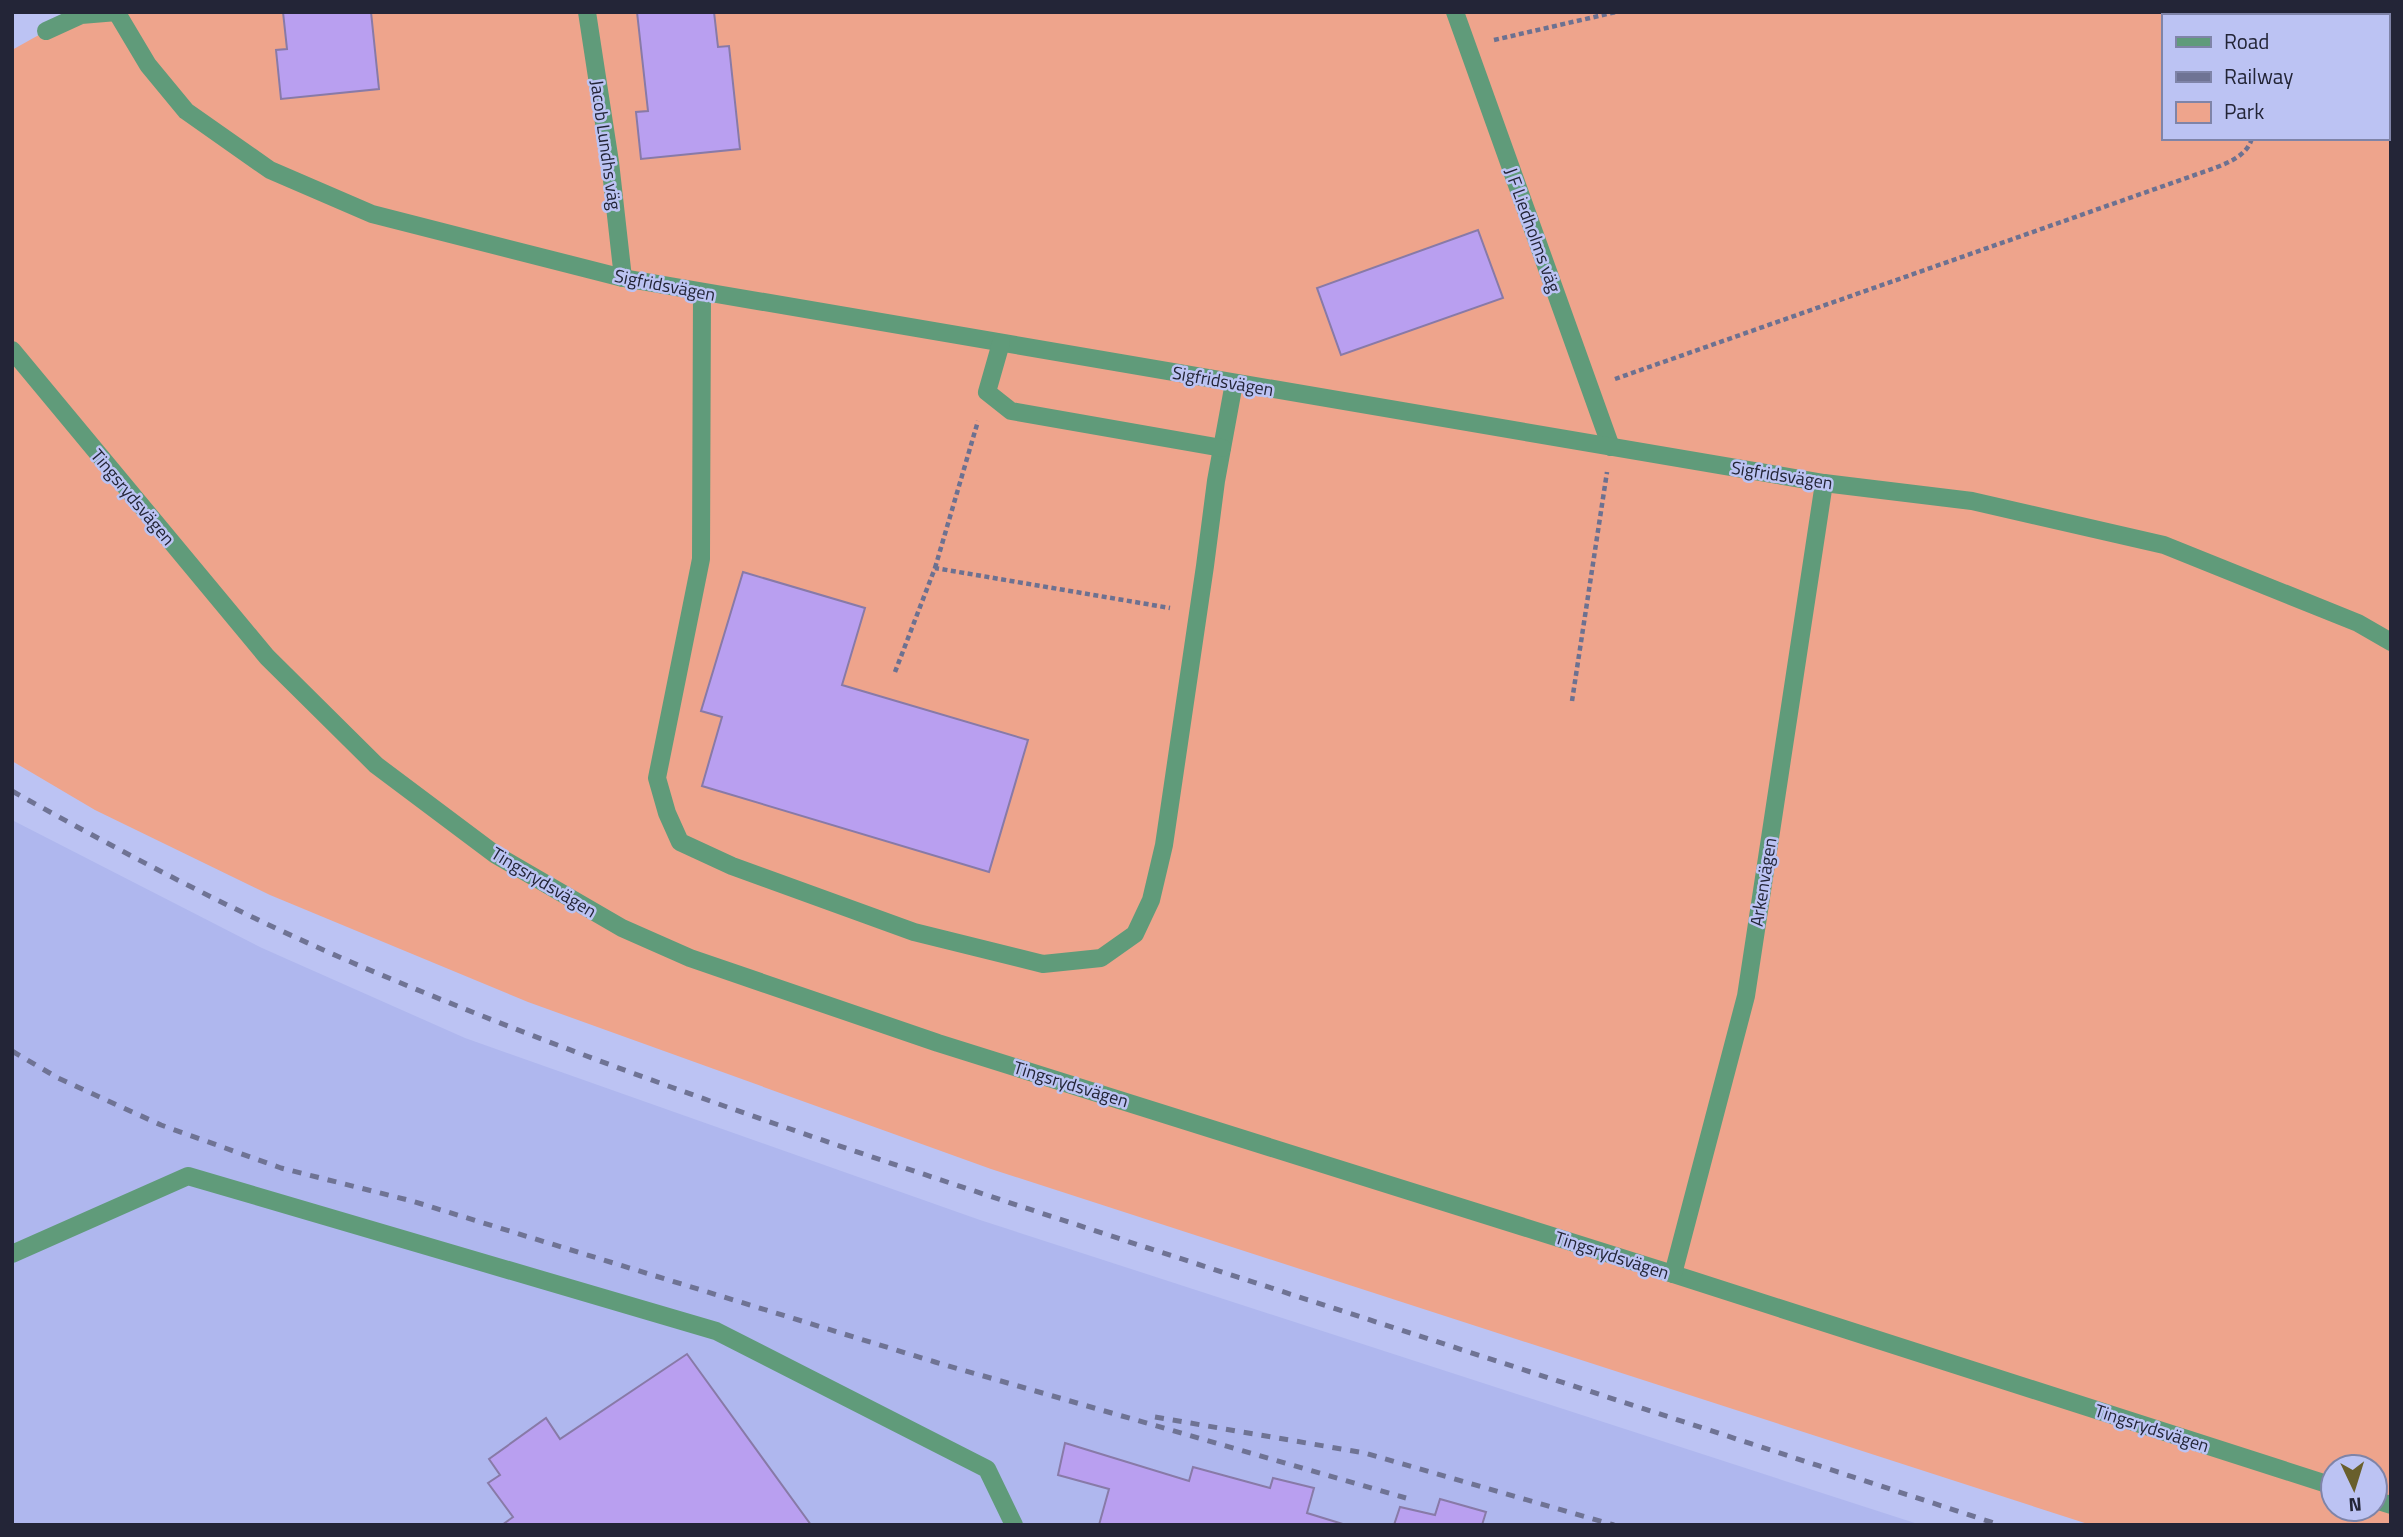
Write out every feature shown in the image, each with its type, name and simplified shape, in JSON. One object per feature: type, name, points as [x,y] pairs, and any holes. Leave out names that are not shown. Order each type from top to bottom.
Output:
[{"type":"street","name":"Jacob Lundhs väg","points":[[587,12],[610,162],[623,278]]},
{"type":"street","name":"J F Liedholms väg","points":[[1455,12],[1611,447]]},
{"type":"street","name":"Sigfridsvägen","points":[[117,13],[148,65],[186,111],[270,170],[372,214],[623,278],[1824,483],[1972,501],[2164,545],[2358,623],[2391,642]]},
{"type":"street","points":[[46,31],[80,15],[117,13]]},
{"type":"street","points":[[702,292],[701,559],[657,778],[667,813],[680,842],[732,866],[914,932],[1043,964],[1101,958],[1135,934],[1151,900],[1164,845],[1222,448],[1234,383]]},
{"type":"street","points":[[1001,343],[987,392],[1011,411],[1222,448]]},
{"type":"street","name":"Tingsrydsvägen","points":[[12,350],[267,657],[376,765],[496,855],[622,928],[690,958],[951,1047],[1673,1274],[2319,1482]]},
{"type":"street","name":"Arkenvägen","points":[[1673,1274],[1746,996],[1824,483]]},
{"type":"street","points":[[12,1254],[188,1175],[716,1331],[987,1469],[1014,1525]]},
{"type":"path","points":[[1467,46],[1616,12]]},
{"type":"path","points":[[1590,388],[2209,170],[2233,160],[2250,145],[2251,140]]},
{"type":"path","points":[[895,672],[934,568],[987,392]]},
{"type":"path","points":[[1572,701],[1611,447]]},
{"type":"path","points":[[934,568],[1199,613]]},
{"type":"shaded area","points":[[12,820],[262,948],[465,1038],[980,1220],[1921,1525],[12,1525]]},
{"type":"green space","points":[[117,12],[2391,12],[2391,1525],[2091,1525],[991,1169],[528,1002],[270,895],[95,810],[12,761],[12,50],[46,31]]},
{"type":"building","points":[[283,12],[371,12],[379,89],[281,99],[276,50],[287,49]]},
{"type":"building","points":[[637,12],[714,12],[718,47],[729,46],[740,149],[641,159],[636,112],[648,111]]},
{"type":"building","points":[[2389,20],[2391,20],[2389,83]]},
{"type":"building","points":[[1478,230],[1503,298],[1341,355],[1317,288]]},
{"type":"building","points":[[743,572],[865,608],[842,685],[1028,740],[989,872],[702,786],[722,717],[701,711]]},
{"type":"building","points":[[687,1354],[811,1525],[502,1525],[513,1517],[488,1483],[500,1475],[489,1459],[546,1418],[560,1439]]},
{"type":"building","points":[[1065,1443],[1189,1481],[1193,1467],[1270,1488],[1273,1478],[1314,1488],[1307,1513],[1346,1525],[1099,1525],[1109,1489],[1058,1475]]},
{"type":"building","points":[[1440,1499],[1486,1512],[1482,1525],[1394,1525],[1400,1507],[1435,1515]]},
{"type":"railway","points":[[12,791],[275,928],[461,1008],[655,1081],[951,1183],[2000,1525]]},
{"type":"railway","points":[[12,1051],[58,1078],[161,1125],[281,1168],[412,1201],[935,1362],[1406,1498]]},
{"type":"railway","points":[[1155,1417],[1365,1453],[1614,1525]]}]
